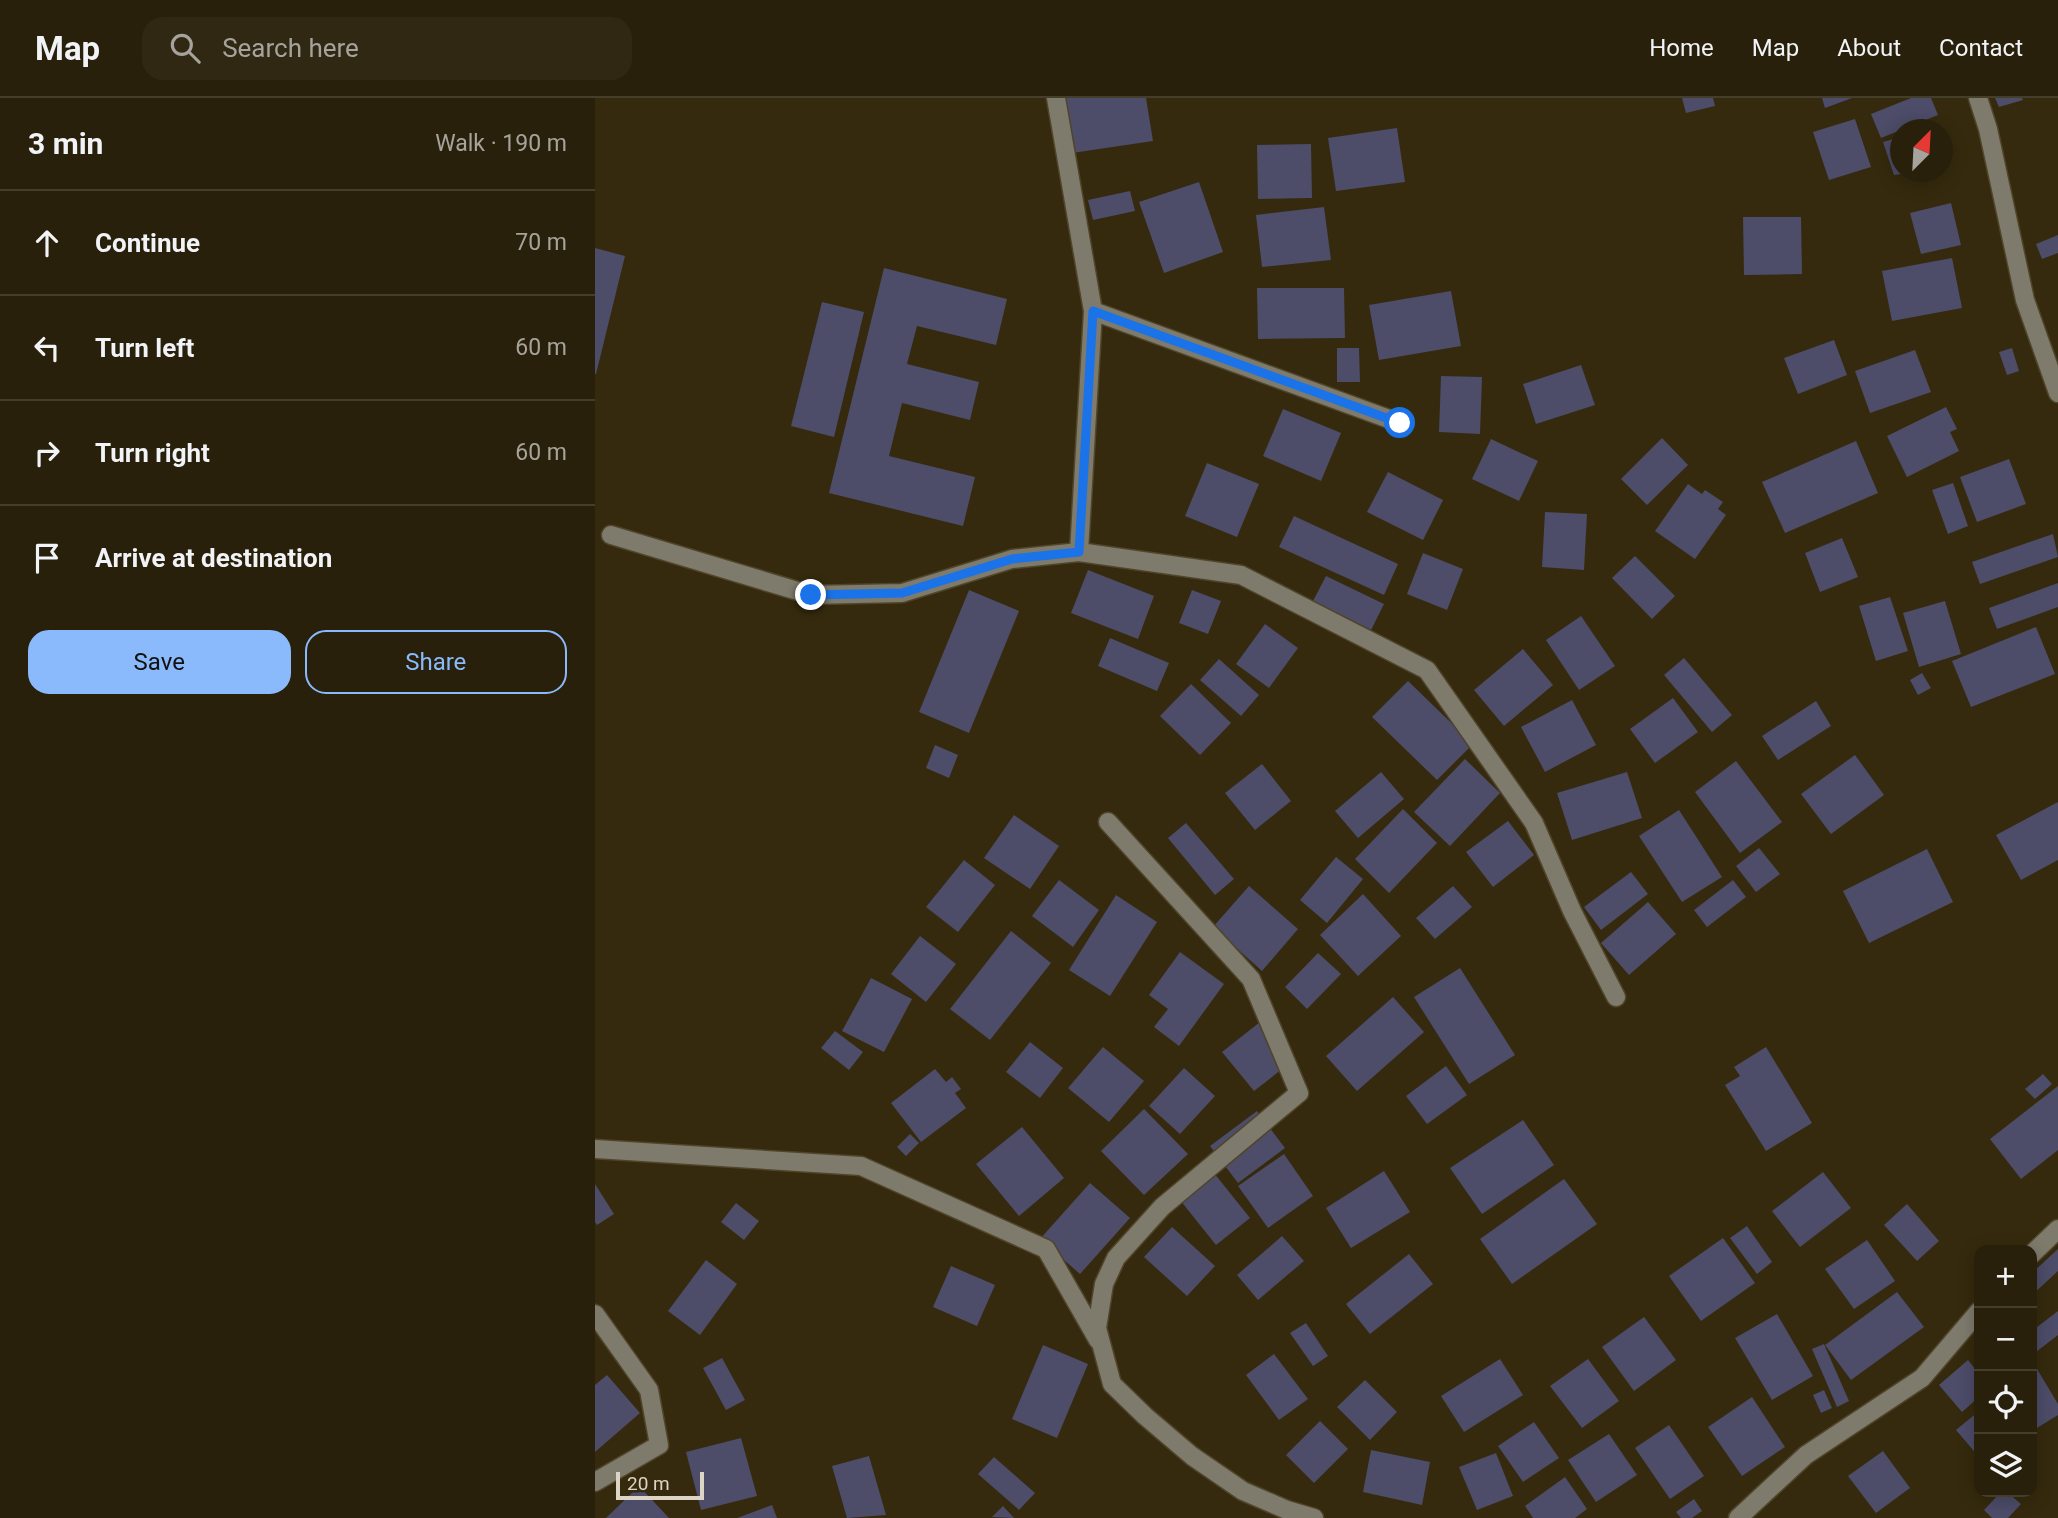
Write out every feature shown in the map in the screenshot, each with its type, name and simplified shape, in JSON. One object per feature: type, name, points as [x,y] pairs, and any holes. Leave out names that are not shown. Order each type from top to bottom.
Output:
[{"type":"street","points":[[1056,98],[1093,311],[1079,552]]},
{"type":"street","points":[[1978,98],[1988,129],[2025,300],[2058,393]]},
{"type":"street","points":[[1093,311],[1400,423]]},
{"type":"street","points":[[611,535],[811,595],[902,593],[1012,559],[1079,552],[1241,575],[1427,670],[1534,823],[1571,911],[1616,997]]},
{"type":"street","points":[[1108,822],[1251,979],[1299,1093],[1162,1207],[1116,1258],[1104,1284],[1097,1328],[1112,1384],[1192,1456],[1243,1491],[1287,1510],[1314,1518]]},
{"type":"street","points":[[595,1149],[861,1166],[1046,1249],[1102,1346]]},
{"type":"street","points":[[2037,1249],[2058,1229]]},
{"type":"street","points":[[595,1314],[649,1390],[659,1445],[595,1482]]},
{"type":"street","points":[[1738,1518],[1806,1455],[1922,1378],[1974,1317]]},
{"type":"building","points":[[1063,98],[1146,98],[1153,141],[1072,153]]},
{"type":"building","points":[[1682,98],[1713,98],[1715,106],[1686,113]]},
{"type":"building","points":[[1822,98],[1852,98],[1825,108]]},
{"type":"building","points":[[1911,98],[1931,98],[1938,115],[1928,119],[1890,119],[1890,134],[1881,138],[1871,114]]},
{"type":"building","points":[[1995,98],[2022,98],[2023,100],[1999,107]]},
{"type":"building","points":[[1855,119],[1871,167],[1829,180],[1813,132]]},
{"type":"building","points":[[1397,128],[1405,182],[1336,191],[1328,138]]},
{"type":"building","points":[[1890,140],[1890,163],[1883,142]]},
{"type":"building","points":[[1311,144],[1312,198],[1258,199],[1257,145]]},
{"type":"building","points":[[1199,182],[1223,252],[1164,273],[1139,202]]},
{"type":"building","points":[[1130,191],[1135,211],[1093,220],[1088,200]]},
{"type":"building","points":[[1951,203],[1961,245],[1921,254],[1910,213]]},
{"type":"building","points":[[1324,207],[1331,260],[1262,267],[1256,215]]},
{"type":"building","points":[[1743,217],[1801,217],[1802,274],[1744,275]]},
{"type":"building","points":[[2058,235],[2058,253],[2042,259],[2036,244]]},
{"type":"building","points":[[595,248],[625,256],[596,374],[595,374]]},
{"type":"building","points":[[1952,258],[1962,308],[1892,321],[1882,271]]},
{"type":"building","points":[[884,268],[1007,299],[996,345],[917,326],[907,364],[979,382],[970,420],[902,403],[889,456],[975,477],[963,526],[829,493]]},
{"type":"building","points":[[1257,288],[1344,288],[1345,338],[1258,339]]},
{"type":"building","points":[[1451,291],[1461,346],[1379,360],[1369,305]]},
{"type":"building","points":[[822,302],[864,312],[834,437],[791,426]]},
{"type":"building","points":[[1834,340],[1847,375],[1798,394],[1784,358]]},
{"type":"building","points":[[1337,348],[1359,348],[1360,382],[1337,382]]},
{"type":"building","points":[[2012,348],[2019,371],[2007,375],[1999,352]]},
{"type":"building","points":[[1915,350],[1931,392],[1870,413],[1855,371]]},
{"type":"building","points":[[1581,365],[1595,405],[1536,424],[1523,384]]},
{"type":"building","points":[[1441,376],[1482,377],[1480,434],[1439,432]]},
{"type":"building","points":[[1946,407],[1957,429],[1950,432],[1959,451],[1907,477],[1887,436]]},
{"type":"building","points":[[1283,409],[1341,433],[1321,481],[1263,456]]},
{"type":"building","points":[[1662,438],[1688,465],[1647,505],[1621,479]]},
{"type":"building","points":[[1491,439],[1538,461],[1519,501],[1472,479]]},
{"type":"building","points":[[1856,441],[1878,493],[1785,533],[1762,482]]},
{"type":"building","points":[[2009,459],[2026,504],[1977,522],[1960,477]]},
{"type":"building","points":[[1207,463],[1259,484],[1237,537],[1185,516]]},
{"type":"building","points":[[1388,472],[1443,500],[1423,540],[1367,512]]},
{"type":"building","points":[[1953,483],[1968,526],[1948,534],[1932,490]]},
{"type":"building","points":[[1688,484],[1702,494],[1705,490],[1723,502],[1718,509],[1726,515],[1695,559],[1655,531]]},
{"type":"building","points":[[1545,512],[1587,514],[1584,570],[1542,567]]},
{"type":"building","points":[[1294,516],[1398,564],[1384,595],[1279,547]]},
{"type":"building","points":[[2053,534],[2058,557],[1980,584],[1972,562]]},
{"type":"building","points":[[1842,538],[1858,577],[1820,592],[1805,553]]},
{"type":"building","points":[[1423,553],[1463,569],[1447,610],[1407,594]]},
{"type":"building","points":[[1635,556],[1675,596],[1652,619],[1612,578]]},
{"type":"building","points":[[1088,570],[1154,596],[1138,639],[1071,613]]},
{"type":"building","points":[[1326,576],[1384,604],[1371,630],[1313,601]]},
{"type":"building","points":[[2058,583],[2058,607],[1997,629],[1989,608]]},
{"type":"building","points":[[969,590],[1019,611],[969,733],[919,712]]},
{"type":"building","points":[[1192,590],[1221,601],[1208,634],[1179,623]]},
{"type":"building","points":[[1890,597],[1908,651],[1876,661],[1859,606]]},
{"type":"building","points":[[1945,601],[1961,654],[1919,667],[1903,613]]},
{"type":"building","points":[[1581,616],[1615,666],[1579,690],[1546,640]]},
{"type":"building","points":[[1265,624],[1298,648],[1269,688],[1236,664]]},
{"type":"building","points":[[2036,627],[2055,674],[1971,707],[1952,661]]},
{"type":"building","points":[[1110,638],[1169,663],[1157,691],[1098,666]]},
{"type":"building","points":[[1523,649],[1553,685],[1504,726],[1474,690]]},
{"type":"building","points":[[1684,658],[1732,715],[1712,732],[1664,675]]},
{"type":"building","points":[[1219,659],[1259,695],[1241,716],[1200,680]]},
{"type":"building","points":[[1922,673],[1931,688],[1918,695],[1910,680]]},
{"type":"building","points":[[1408,681],[1473,744],[1437,780],[1372,717]]},
{"type":"building","points":[[1191,684],[1231,723],[1200,755],[1160,716]]},
{"type":"building","points":[[1673,698],[1698,732],[1655,763],[1630,729]]},
{"type":"building","points":[[1572,700],[1596,745],[1545,772],[1521,727]]},
{"type":"building","points":[[1816,701],[1831,726],[1778,760],[1762,736]]},
{"type":"building","points":[[935,745],[958,755],[949,778],[926,768]]},
{"type":"building","points":[[1855,755],[1884,795],[1831,834],[1801,794]]},
{"type":"building","points":[[1465,759],[1500,793],[1450,846],[1414,812]]},
{"type":"building","points":[[1736,761],[1782,822],[1740,853],[1695,792]]},
{"type":"building","points":[[1262,764],[1291,801],[1255,830],[1225,793]]},
{"type":"building","points":[[1381,772],[1404,799],[1358,838],[1335,811]]},
{"type":"building","points":[[1627,772],[1642,818],[1572,840],[1557,793]]},
{"type":"building","points":[[2058,802],[2058,860],[2021,880],[1996,835]]},
{"type":"building","points":[[1403,809],[1437,843],[1389,893],[1355,859]]},
{"type":"building","points":[[1679,810],[1722,877],[1682,902],[1639,836]]},
{"type":"building","points":[[1014,815],[1059,846],[1030,889],[984,858]]},
{"type":"building","points":[[1508,821],[1534,855],[1493,887],[1466,852]]},
{"type":"building","points":[[1186,823],[1234,879],[1215,895],[1168,838]]},
{"type":"building","points":[[1759,848],[1780,874],[1756,892],[1736,866]]},
{"type":"building","points":[[1927,849],[1953,902],[1869,943],[1843,891]]},
{"type":"building","points":[[1336,857],[1363,879],[1327,923],[1300,900]]},
{"type":"building","points":[[964,860],[995,885],[958,932],[926,907]]},
{"type":"building","points":[[1631,872],[1648,894],[1601,930],[1584,907]]},
{"type":"building","points":[[1059,880],[1099,910],[1073,947],[1032,916]]},
{"type":"building","points":[[1733,880],[1746,897],[1707,927],[1694,910]]},
{"type":"building","points":[[1249,886],[1298,929],[1262,971],[1213,927]]},
{"type":"building","points":[[1453,886],[1472,907],[1435,939],[1416,918]]},
{"type":"building","points":[[1363,894],[1401,936],[1358,976],[1320,935]]},
{"type":"building","points":[[1116,895],[1157,922],[1110,996],[1069,970]]},
{"type":"building","points":[[1648,902],[1676,934],[1629,975],[1601,943]]},
{"type":"building","points":[[1011,931],[1051,963],[990,1040],[950,1009]]},
{"type":"building","points":[[920,936],[956,964],[926,1002],[891,974]]},
{"type":"building","points":[[1180,952],[1224,984],[1179,1046],[1154,1027],[1168,1009],[1149,995]]},
{"type":"building","points":[[1318,953],[1341,974],[1307,1009],[1285,987]]},
{"type":"building","points":[[1460,968],[1515,1055],[1469,1084],[1414,997]]},
{"type":"building","points":[[871,978],[912,999],[884,1052],[842,1031]]},
{"type":"building","points":[[1393,997],[1424,1032],[1357,1091],[1326,1056]]},
{"type":"building","points":[[1260,1022],[1291,1062],[1254,1091],[1222,1052]]},
{"type":"building","points":[[835,1031],[863,1052],[849,1070],[821,1048]]},
{"type":"building","points":[[1030,1042],[1063,1068],[1040,1098],[1006,1072]]},
{"type":"building","points":[[1103,1047],[1144,1081],[1109,1122],[1068,1088]]},
{"type":"building","points":[[1766,1047],[1812,1123],[1766,1151],[1725,1085],[1740,1076],[1734,1067]]},
{"type":"building","points":[[1446,1066],[1467,1095],[1427,1124],[1406,1096]]},
{"type":"building","points":[[1184,1068],[1215,1096],[1180,1134],[1149,1106]]},
{"type":"building","points":[[935,1069],[946,1082],[952,1077],[961,1089],[955,1093],[966,1108],[921,1142],[891,1103]]},
{"type":"building","points":[[2043,1074],[2052,1084],[2035,1099],[2025,1089]]},
{"type":"building","points":[[2058,1086],[2058,1150],[2021,1179],[1990,1139]]},
{"type":"building","points":[[1144,1109],[1188,1154],[1144,1195],[1101,1151]]},
{"type":"building","points":[[1257,1111],[1285,1148],[1238,1183],[1210,1146]]},
{"type":"building","points":[[1523,1120],[1554,1165],[1482,1214],[1450,1168]]},
{"type":"building","points":[[1022,1127],[1064,1178],[1019,1216],[976,1164]]},
{"type":"building","points":[[910,1134],[919,1143],[906,1156],[897,1147]]},
{"type":"building","points":[[1284,1154],[1313,1196],[1268,1228],[1238,1186]]},
{"type":"building","points":[[1384,1171],[1410,1212],[1351,1248],[1326,1208]]},
{"type":"building","points":[[1823,1172],[1851,1208],[1800,1247],[1772,1211]]},
{"type":"building","points":[[1214,1173],[1250,1218],[1216,1245],[1180,1200]]},
{"type":"building","points":[[1564,1179],[1597,1224],[1512,1284],[1480,1239]]},
{"type":"building","points":[[1090,1183],[1130,1218],[1080,1274],[1040,1239]]},
{"type":"building","points":[[595,1184],[614,1214],[597,1225],[595,1222]]},
{"type":"building","points":[[736,1203],[759,1221],[744,1240],[721,1222]]},
{"type":"building","points":[[1907,1204],[1939,1241],[1917,1261],[1884,1225]]},
{"type":"building","points":[[1747,1226],[1772,1262],[1757,1274],[1730,1238]]},
{"type":"building","points":[[1172,1227],[1215,1266],[1187,1296],[1144,1257]]},
{"type":"building","points":[[1282,1236],[1304,1261],[1258,1300],[1237,1275]]},
{"type":"building","points":[[1723,1238],[1755,1283],[1701,1321],[1669,1276]]},
{"type":"building","points":[[1867,1240],[1895,1281],[1854,1309],[1825,1269]]},
{"type":"building","points":[[2058,1249],[2058,1271],[2037,1290],[2037,1268]]},
{"type":"building","points":[[1409,1254],[1433,1284],[1370,1334],[1346,1304]]},
{"type":"building","points":[[706,1260],[737,1284],[700,1335],[668,1311]]},
{"type":"building","points":[[951,1266],[995,1285],[977,1326],[933,1307]]},
{"type":"building","points":[[1897,1292],[1924,1327],[1851,1380],[1825,1345]]},
{"type":"building","points":[[2058,1311],[2058,1335],[2037,1351],[2037,1327]]},
{"type":"building","points":[[1777,1314],[1813,1376],[1772,1400],[1735,1338]]},
{"type":"building","points":[[1644,1317],[1676,1360],[1634,1391],[1602,1347]]},
{"type":"building","points":[[1306,1323],[1328,1356],[1313,1366],[1290,1333]]},
{"type":"building","points":[[1824,1344],[1849,1401],[1837,1407],[1812,1349]]},
{"type":"building","points":[[1043,1345],[1088,1364],[1057,1438],[1012,1419]]},
{"type":"building","points":[[1274,1354],[1308,1399],[1279,1420],[1246,1375]]},
{"type":"building","points":[[722,1358],[745,1400],[726,1410],[703,1368]]},
{"type":"building","points":[[1500,1359],[1523,1395],[1464,1432],[1441,1396]]},
{"type":"building","points":[[1588,1359],[1619,1401],[1582,1428],[1550,1386]]},
{"type":"building","points":[[1968,1360],[1974,1368],[1974,1401],[1962,1412],[1939,1385]]},
{"type":"building","points":[[2037,1369],[2058,1404],[2058,1415],[2037,1428]]},
{"type":"building","points":[[607,1375],[640,1413],[595,1452],[595,1385]]},
{"type":"building","points":[[1365,1380],[1397,1412],[1370,1440],[1337,1407]]},
{"type":"building","points":[[1824,1390],[1832,1408],[1821,1413],[1813,1395]]},
{"type":"building","points":[[1752,1397],[1785,1447],[1742,1476],[1708,1427]]},
{"type":"building","points":[[1974,1415],[1974,1451],[1956,1430]]},
{"type":"building","points":[[1320,1421],[1348,1449],[1314,1483],[1286,1455]]},
{"type":"building","points":[[1534,1422],[1559,1458],[1523,1482],[1498,1446]]},
{"type":"building","points":[[1669,1425],[1704,1476],[1670,1499],[1635,1448]]},
{"type":"building","points":[[1609,1434],[1637,1475],[1596,1502],[1568,1460]]},
{"type":"building","points":[[741,1438],[757,1496],[701,1510],[686,1452]]},
{"type":"building","points":[[1371,1450],[1430,1462],[1422,1505],[1363,1492]]},
{"type":"building","points":[[1883,1451],[1910,1488],[1876,1513],[1848,1476]]},
{"type":"building","points":[[1496,1453],[1513,1496],[1477,1510],[1459,1467]]},
{"type":"building","points":[[869,1456],[886,1515],[847,1518],[832,1466]]},
{"type":"building","points":[[994,1457],[1035,1493],[1019,1510],[978,1474]]},
{"type":"building","points":[[1565,1477],[1587,1509],[1575,1518],[1533,1518],[1525,1506]]},
{"type":"building","points":[[639,1486],[669,1518],[606,1518]]},
{"type":"building","points":[[1996,1497],[2013,1497],[2021,1504],[2008,1518],[1992,1518],[1984,1510]]},
{"type":"building","points":[[1694,1499],[1702,1511],[1692,1518],[1681,1518],[1676,1512]]},
{"type":"building","points":[[772,1505],[777,1518],[737,1518]]},
{"type":"building","points":[[1003,1506],[1014,1518],[992,1517]]},
{"type":"route","points":[[811,595],[902,593],[1012,559],[1079,552],[1093,311],[1400,423]]}]
